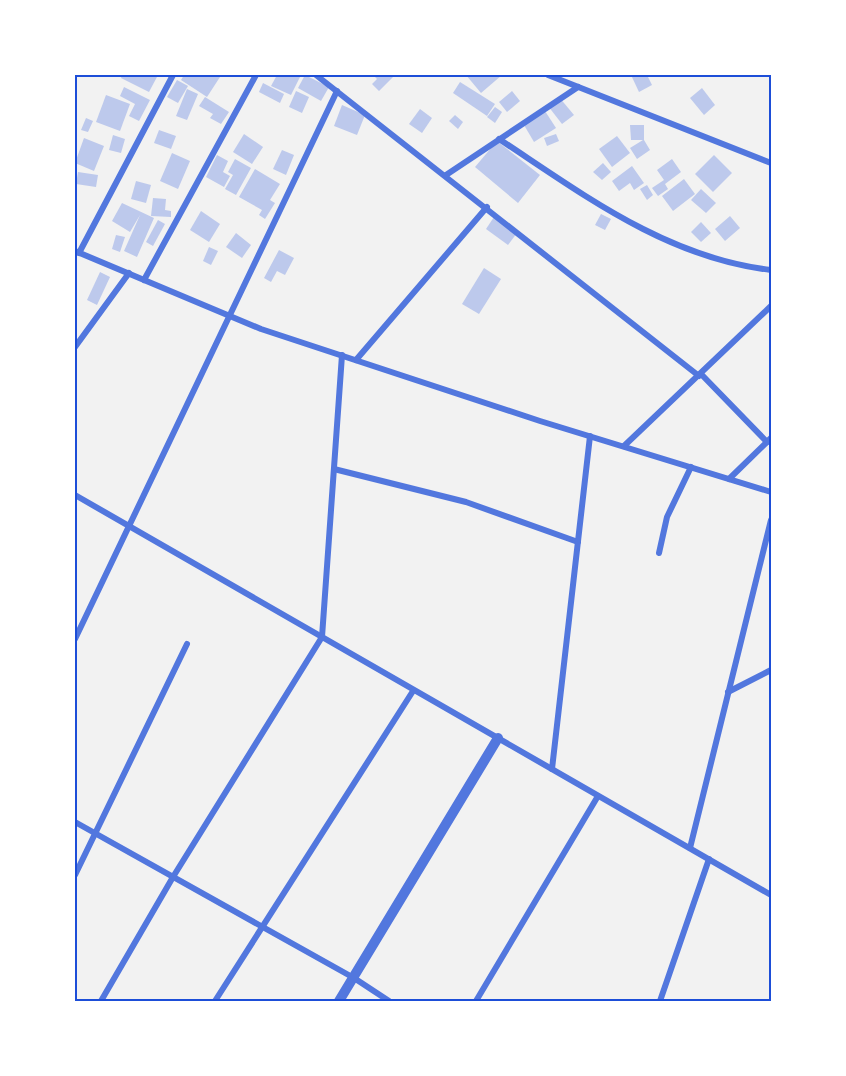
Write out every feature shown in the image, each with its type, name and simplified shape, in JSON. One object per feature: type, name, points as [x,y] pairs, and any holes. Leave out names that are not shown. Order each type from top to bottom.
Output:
[{"type":"street","points":[[173,75],[77,252],[230,316],[342,356],[771,492]]},
{"type":"street","points":[[144,280],[256,75]]},
{"type":"street","points":[[316,75],[700,375],[769,440],[729,479]]},
{"type":"street","points":[[548,75],[771,163]]},
{"type":"street","points":[[446,175],[578,87]]},
{"type":"street","points":[[75,639],[337,91]]},
{"type":"street","points":[[499,139],[610,212],[698,255],[727,263],[771,270]]},
{"type":"street","points":[[356,360],[487,207]]},
{"type":"street","points":[[75,347],[129,273]]},
{"type":"street","points":[[624,446],[771,306]]},
{"type":"street","points":[[101,1001],[173,877],[322,637],[342,356]]},
{"type":"street","points":[[552,769],[590,436]]},
{"type":"street","points":[[659,553],[667,517],[691,467]]},
{"type":"street","points":[[334,469],[466,502],[578,543]]},
{"type":"street","points":[[75,495],[413,692],[498,738],[771,895]]},
{"type":"street","points":[[690,848],[771,520]]},
{"type":"street","points":[[75,874],[187,644]]},
{"type":"street","points":[[728,692],[771,670]]},
{"type":"street","points":[[215,1001],[413,692]]},
{"type":"street","points":[[339,1001],[498,738]]},
{"type":"street","points":[[480,1000],[598,796]]},
{"type":"street","points":[[75,822],[354,978],[389,1001]]},
{"type":"street","points":[[660,1001],[709,859]]},
{"type":"building","points":[[122,75],[158,75],[149,92],[121,78]]},
{"type":"building","points":[[184,75],[217,75],[220,77],[207,97],[181,80]]},
{"type":"building","points":[[277,75],[301,75],[291,95],[271,86]]},
{"type":"building","points":[[305,75],[329,87],[321,101],[298,88]]},
{"type":"building","points":[[373,75],[392,75],[393,77],[379,91],[372,84],[377,79]]},
{"type":"building","points":[[466,75],[502,75],[481,93]]},
{"type":"building","points":[[631,75],[647,75],[652,85],[639,92]]},
{"type":"building","points":[[177,80],[188,86],[178,103],[167,97]]},
{"type":"building","points":[[460,82],[495,104],[487,116],[453,93]]},
{"type":"building","points":[[263,83],[284,94],[280,103],[259,92]]},
{"type":"building","points":[[124,87],[150,100],[139,121],[129,116],[135,104],[120,96]]},
{"type":"building","points":[[702,88],[715,105],[704,115],[690,98]]},
{"type":"building","points":[[187,89],[198,94],[187,120],[176,116]]},
{"type":"building","points":[[296,91],[309,97],[302,113],[289,107]]},
{"type":"building","points":[[512,91],[520,101],[507,112],[499,102]]},
{"type":"building","points":[[106,95],[130,104],[120,131],[96,122]]},
{"type":"building","points":[[205,97],[229,112],[221,124],[210,118],[213,114],[199,106]]},
{"type":"building","points":[[559,97],[574,115],[562,124],[548,106]]},
{"type":"building","points":[[342,105],[365,115],[357,135],[334,126]]},
{"type":"building","points":[[495,107],[502,112],[495,123],[487,117]]},
{"type":"building","points":[[420,109],[432,118],[422,133],[409,124]]},
{"type":"building","points":[[545,111],[556,128],[534,142],[524,125]]},
{"type":"building","points":[[455,115],[463,122],[458,129],[449,121]]},
{"type":"building","points":[[86,118],[93,121],[88,132],[81,130]]},
{"type":"building","points":[[630,125],[644,125],[644,140],[650,150],[637,159],[630,148],[643,140],[631,140]]},
{"type":"building","points":[[159,130],[176,136],[171,149],[154,143]]},
{"type":"building","points":[[244,134],[263,147],[252,164],[233,152]]},
{"type":"building","points":[[556,134],[559,141],[547,146],[544,138]]},
{"type":"building","points":[[113,135],[125,139],[121,153],[109,150]]},
{"type":"building","points":[[617,136],[630,153],[612,167],[599,149]]},
{"type":"building","points":[[84,138],[104,146],[94,171],[75,163]]},
{"type":"building","points":[[497,141],[540,175],[518,203],[475,167]]},
{"type":"building","points":[[282,150],[294,155],[286,175],[273,169]]},
{"type":"building","points":[[172,153],[190,161],[178,189],[160,181]]},
{"type":"building","points":[[217,155],[228,161],[223,172],[230,176],[224,187],[206,177]]},
{"type":"building","points":[[714,155],[732,173],[713,192],[695,174]]},
{"type":"building","points":[[235,159],[251,168],[236,195],[225,189],[233,175],[228,172]]},
{"type":"building","points":[[672,159],[681,172],[665,184],[668,189],[658,196],[652,188],[664,180],[657,170]]},
{"type":"building","points":[[603,163],[611,172],[602,180],[593,172]]},
{"type":"building","points":[[632,166],[644,183],[634,190],[630,183],[619,191],[612,181]]},
{"type":"building","points":[[255,169],[280,184],[270,200],[275,203],[265,219],[259,215],[262,210],[239,197]]},
{"type":"building","points":[[78,172],[98,175],[96,187],[76,184]]},
{"type":"building","points":[[684,179],[695,194],[673,211],[662,196]]},
{"type":"building","points":[[136,181],[151,185],[146,203],[131,199]]},
{"type":"building","points":[[647,185],[653,195],[647,200],[640,189]]},
{"type":"building","points":[[701,189],[716,203],[706,213],[691,200]]},
{"type":"building","points":[[153,198],[166,199],[165,210],[171,211],[171,217],[151,216]]},
{"type":"building","points":[[122,203],[154,218],[137,257],[124,251],[140,215],[130,232],[112,221]]},
{"type":"building","points":[[201,211],[220,224],[209,242],[190,230]]},
{"type":"building","points":[[601,214],[611,219],[605,230],[595,225]]},
{"type":"building","points":[[730,216],[740,228],[725,241],[715,229]]},
{"type":"building","points":[[494,217],[517,233],[508,245],[486,229]]},
{"type":"building","points":[[158,220],[165,224],[153,246],[146,242]]},
{"type":"building","points":[[701,222],[711,233],[701,242],[691,232]]},
{"type":"building","points":[[236,233],[251,245],[242,258],[226,247]]},
{"type":"building","points":[[116,235],[125,237],[120,252],[112,249]]},
{"type":"building","points":[[209,247],[218,251],[211,265],[203,261]]},
{"type":"building","points":[[279,250],[294,258],[285,275],[277,271],[271,282],[264,278]]},
{"type":"building","points":[[484,268],[501,279],[479,314],[462,304]]},
{"type":"building","points":[[100,272],[110,277],[97,305],[87,300]]}]
